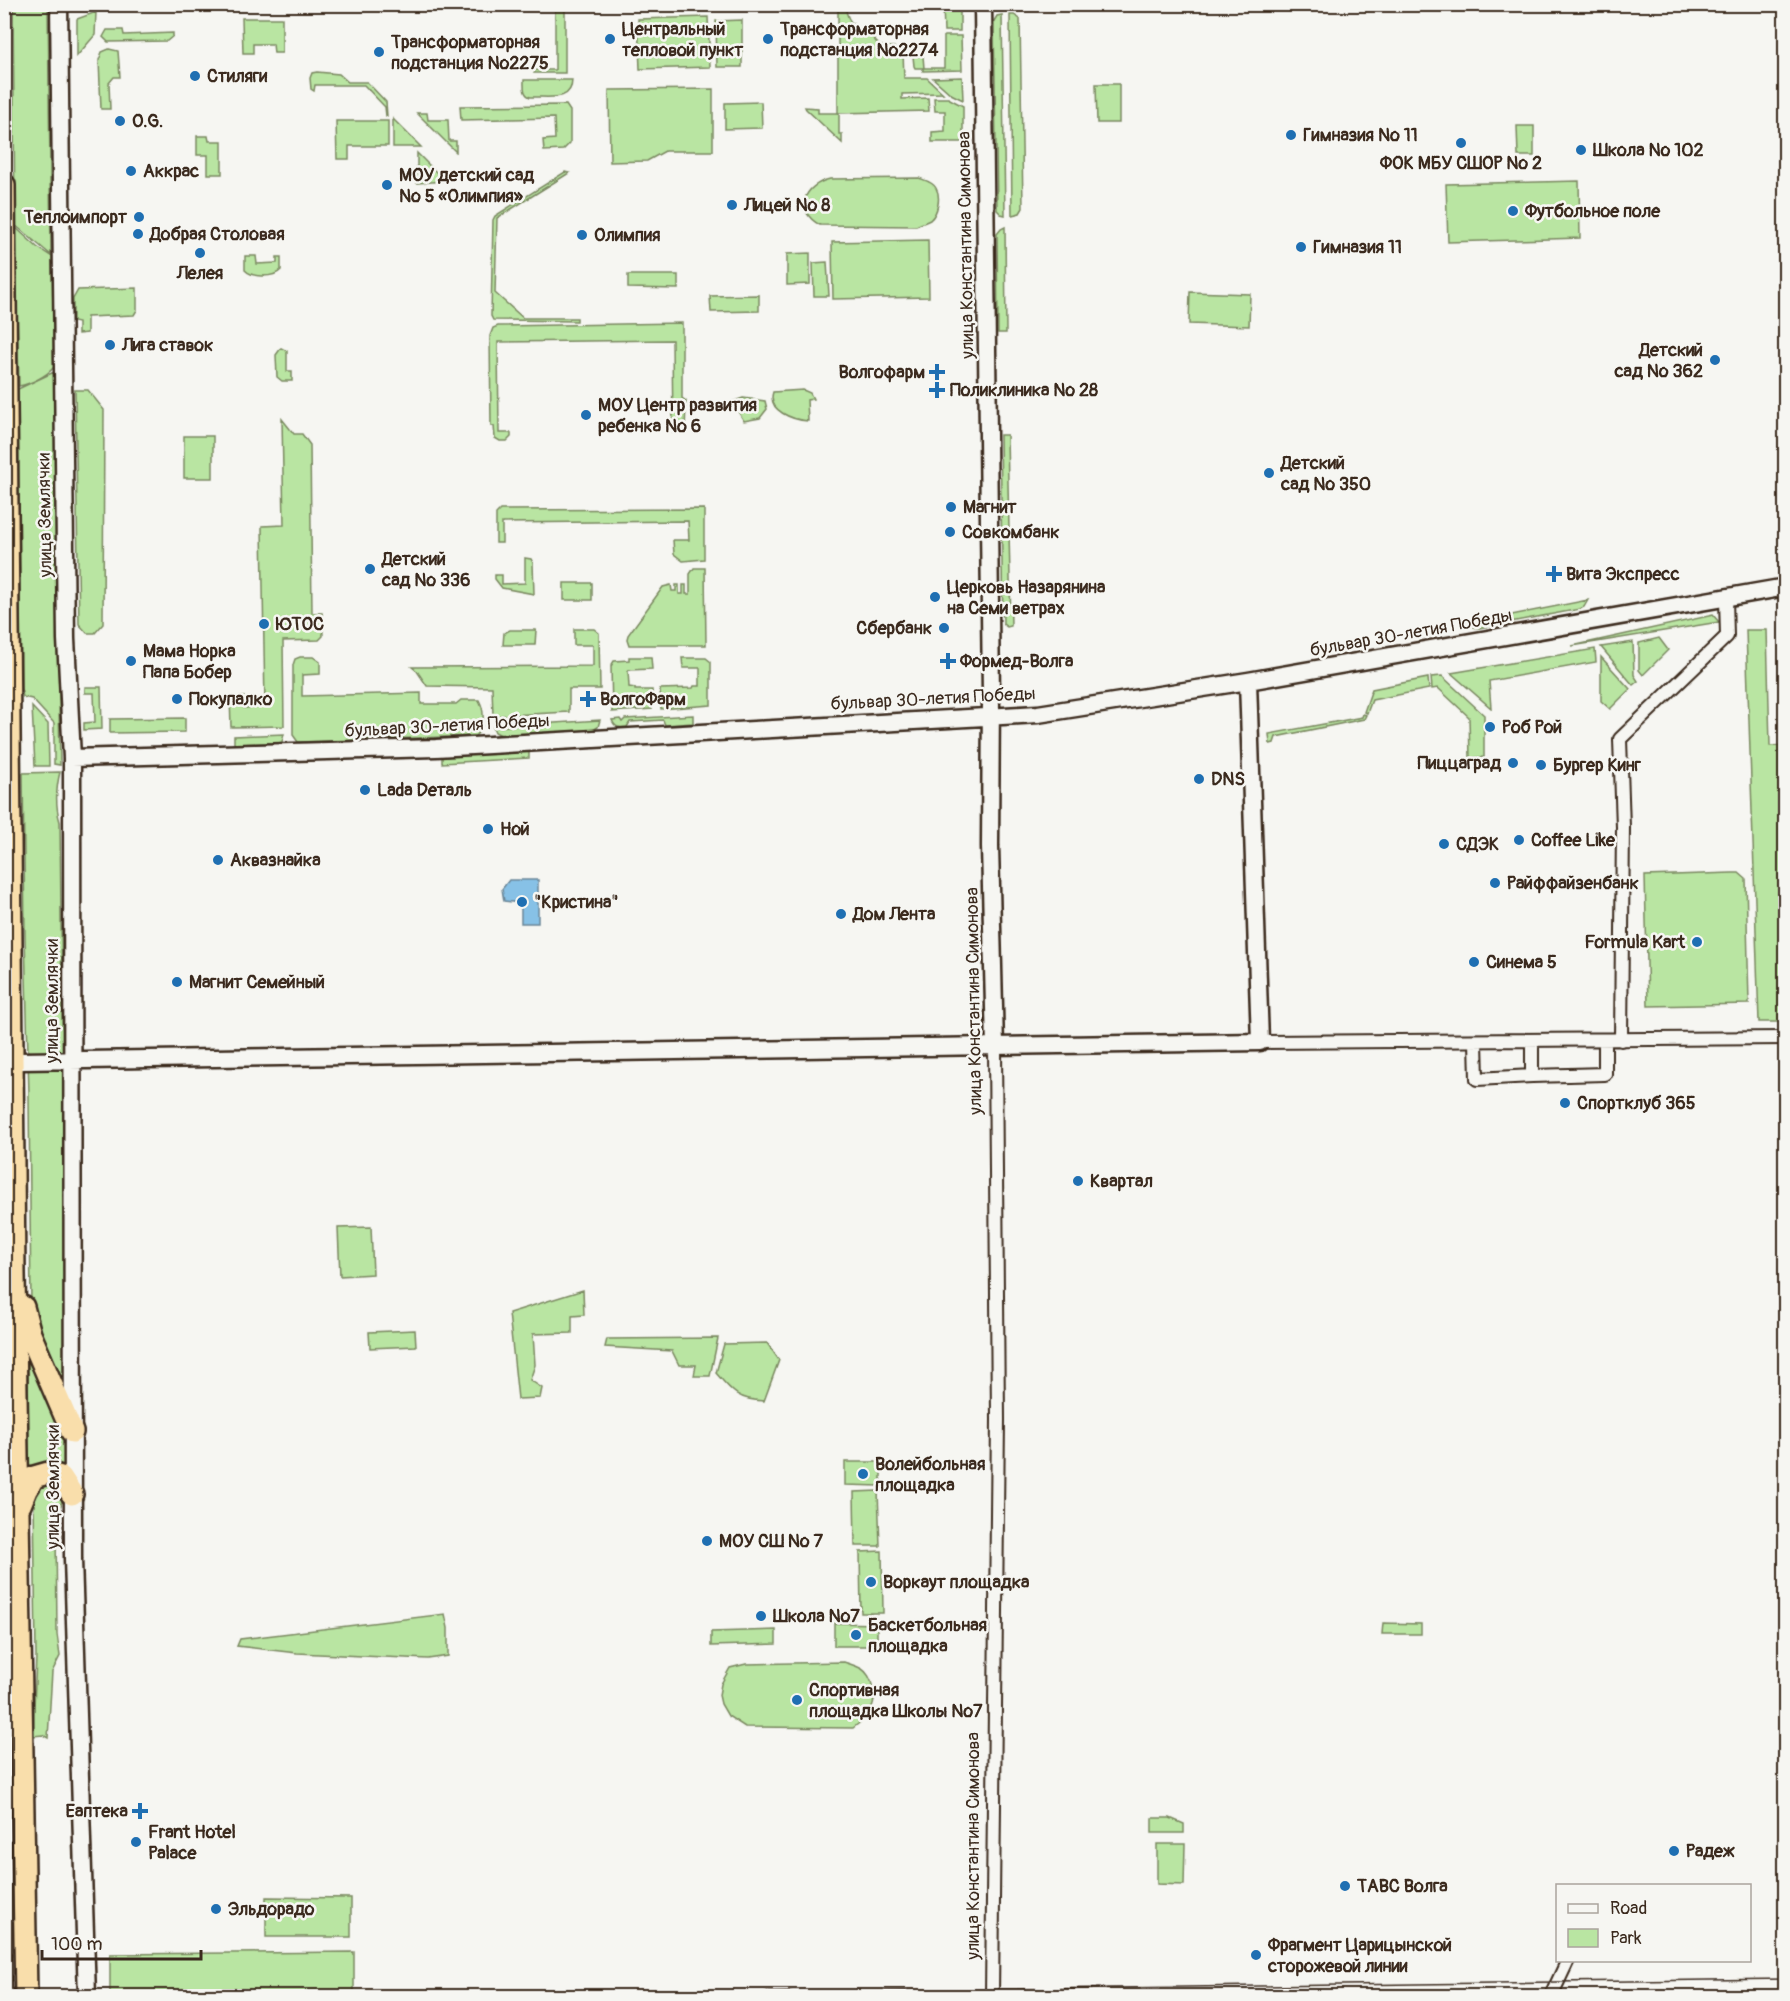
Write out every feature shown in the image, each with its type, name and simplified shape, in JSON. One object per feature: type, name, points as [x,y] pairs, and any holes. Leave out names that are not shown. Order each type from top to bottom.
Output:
[{"type":"highway","points":[[4,185],[15,1274],[26,1996]]},
{"type":"highway","points":[[15,1274],[30,1334],[72,1432]]},
{"type":"highway","points":[[18,1509],[34,1477],[48,1473],[60,1477],[72,1494]]},
{"type":"main road","name":"улица Землячки","points":[[59,4],[66,639],[72,758],[72,1494],[87,1996]]},
{"type":"main road","name":"улица Константина Симонова","points":[[983,4],[991,717],[990,846],[995,1047]]},
{"type":"main road","name":"бульвар 30-летия Победы","points":[[72,758],[436,748],[1038,714],[1248,681],[1785,587]]},
{"type":"main road","points":[[13,1068],[21,1061],[1260,1042],[1248,681]]},
{"type":"street","points":[[1621,1040],[1623,827],[1620,739],[1727,636],[1726,598]]},
{"type":"street","points":[[1260,1042],[1785,1038]]},
{"type":"street","points":[[1532,1040],[1532,1076]]},
{"type":"street","points":[[1476,1041],[1477,1079],[1605,1074],[1605,1040]]},
{"type":"street","name":"улица Константина Симонова","points":[[992,1996],[998,1419],[995,1047]]},
{"type":"street","points":[[1551,1996],[1567,1962]]},
{"type":"green space","points":[[13,5],[48,5],[51,255],[15,225]]},
{"type":"green space","points":[[555,5],[565,5],[565,73],[534,73],[534,70],[555,70]]},
{"type":"green space","points":[[943,5],[960,5],[960,31],[944,31]]},
{"type":"green space","points":[[838,6],[846,10],[853,24],[868,30],[878,44],[884,47],[894,47],[895,51],[903,52],[904,78],[927,78],[943,93],[902,94],[902,99],[928,98],[929,111],[839,113],[839,134],[842,134],[842,143],[806,109],[805,107],[818,108],[818,113],[838,113]]},
{"type":"green space","points":[[96,12],[95,35],[77,56],[77,19]]},
{"type":"green space","points":[[1002,15],[1005,215],[997,210],[994,21],[997,16]]},
{"type":"green space","points":[[1010,15],[1020,19],[1023,208],[1020,213],[1012,215]]},
{"type":"green space","points":[[708,17],[710,67],[640,69],[638,19]]},
{"type":"green space","points":[[242,18],[282,18],[282,53],[274,53],[273,44],[253,44],[253,53],[243,53]]},
{"type":"green space","points":[[742,20],[742,67],[717,67],[716,21]]},
{"type":"green space","points":[[107,30],[123,30],[124,35],[173,33],[173,36],[167,41],[108,42],[103,37]]},
{"type":"green space","points":[[944,36],[961,36],[962,70],[923,71],[923,68],[915,68],[913,56],[923,56],[924,68],[944,68]]},
{"type":"green space","points":[[109,49],[118,51],[120,77],[114,77],[109,83],[110,109],[101,109],[99,60],[102,52]]},
{"type":"green space","points":[[312,73],[339,74],[348,82],[367,82],[386,102],[387,116],[385,107],[364,85],[315,85],[314,91],[311,89],[310,78]]},
{"type":"green space","points":[[962,77],[963,100],[951,94],[933,78]]},
{"type":"green space","points":[[524,80],[572,80],[568,92],[563,95],[530,97],[524,90]]},
{"type":"green space","points":[[1096,84],[1119,84],[1119,123],[1097,123]]},
{"type":"green space","points":[[713,89],[713,151],[665,151],[647,161],[610,162],[609,90]]},
{"type":"green space","points":[[934,98],[948,98],[963,106],[963,142],[932,142],[932,132],[945,131],[945,111],[935,111]]},
{"type":"green space","points":[[761,102],[762,128],[725,129],[725,103]]},
{"type":"green space","points":[[566,105],[570,111],[570,143],[563,150],[544,151],[543,140],[555,139],[554,118],[461,120],[460,106]]},
{"type":"green space","points":[[417,113],[427,113],[428,120],[448,120],[449,141],[456,141],[456,152]]},
{"type":"green space","points":[[393,119],[421,147],[393,147]]},
{"type":"green space","points":[[336,121],[388,121],[388,146],[349,146],[349,159],[337,159]]},
{"type":"green space","points":[[1517,126],[1534,126],[1534,156],[1518,156]]},
{"type":"green space","points":[[197,136],[208,136],[209,141],[222,141],[222,174],[208,174],[208,155],[197,155]]},
{"type":"green space","points":[[417,153],[445,181],[417,183]]},
{"type":"green space","points":[[565,172],[569,173],[497,218],[495,293],[523,318],[577,318],[577,321],[493,320],[491,316],[493,220],[495,216]]},
{"type":"green space","points":[[919,178],[935,186],[938,200],[933,217],[916,226],[820,225],[812,219],[804,205],[808,192],[821,182],[830,179]]},
{"type":"green space","name":"Футбольное поле","points":[[1579,181],[1580,238],[1448,242],[1446,184]]},
{"type":"green space","points":[[15,227],[52,257],[54,367],[38,379],[19,386]]},
{"type":"green space","points":[[1005,227],[1006,333],[998,333],[997,234]]},
{"type":"green space","points":[[928,240],[929,297],[833,299],[832,242]]},
{"type":"green space","points":[[810,253],[810,284],[787,285],[787,254]]},
{"type":"green space","points":[[245,256],[256,256],[257,264],[277,263],[277,257],[281,257],[281,270],[268,276],[248,273],[245,270]]},
{"type":"green space","points":[[827,262],[829,296],[814,296],[813,263]]},
{"type":"green space","points":[[628,275],[678,275],[678,289],[628,288]]},
{"type":"green space","points":[[137,288],[137,310],[134,315],[87,317],[87,333],[78,334],[78,323],[73,322],[73,299],[78,290]]},
{"type":"green space","points":[[1190,292],[1250,294],[1249,326],[1189,324]]},
{"type":"green space","points":[[759,295],[759,311],[711,312],[710,296]]},
{"type":"green space","points":[[682,323],[682,398],[686,401],[685,433],[673,433],[672,340],[498,342],[499,433],[511,433],[511,437],[507,441],[495,438],[494,426],[491,426],[490,336],[493,328],[498,326]]},
{"type":"green space","points":[[281,348],[287,351],[287,371],[292,371],[292,381],[282,381],[277,377],[276,355]]},
{"type":"green space","points":[[54,372],[60,765],[54,764],[54,723],[32,699],[23,697],[21,689],[18,389]]},
{"type":"green space","points":[[75,390],[88,390],[104,410],[103,624],[95,633],[87,633],[79,624]]},
{"type":"green space","points":[[803,390],[810,393],[813,399],[807,400],[808,421],[795,419],[783,413],[777,409],[772,399],[773,392]]},
{"type":"green space","points":[[743,398],[765,401],[767,409],[760,418],[744,421],[732,402]]},
{"type":"green space","points":[[282,419],[294,434],[302,434],[310,445],[312,613],[322,613],[323,636],[319,640],[283,641],[284,726],[231,727],[230,697],[244,697],[244,708],[265,707],[262,526],[284,525]]},
{"type":"green space","points":[[1000,435],[1007,435],[1011,626],[1007,627],[1003,624]]},
{"type":"green space","points":[[184,436],[213,436],[213,478],[184,478]]},
{"type":"green space","points":[[704,509],[704,559],[683,561],[674,554],[673,540],[689,540],[688,521],[502,523],[502,543],[496,543],[496,514],[500,510]]},
{"type":"green space","points":[[525,558],[531,559],[533,563],[534,594],[502,588],[495,579],[495,575],[502,575],[502,584],[525,583]]},
{"type":"green space","points":[[694,568],[705,568],[706,645],[629,645],[628,635],[663,587],[671,585],[672,591],[676,591],[676,585],[679,585],[679,594],[683,594],[683,585],[686,585],[686,594],[690,594],[690,574]]},
{"type":"green space","points":[[564,583],[592,583],[592,600],[564,600]]},
{"type":"green space","points":[[1588,600],[1580,609],[1479,628],[1474,627],[1471,623]]},
{"type":"green space","points":[[1713,615],[1719,622],[1572,646]]},
{"type":"green space","points":[[574,629],[594,629],[599,633],[600,689],[569,689],[569,712],[493,716],[492,687],[427,686],[412,667],[593,666],[593,645],[574,645]]},
{"type":"green space","points":[[510,630],[536,630],[535,645],[503,645],[504,633]]},
{"type":"green space","points":[[1746,630],[1767,630],[1770,746],[1785,745],[1785,1022],[1759,1022]]},
{"type":"green space","points":[[1659,638],[1668,650],[1643,675],[1639,670],[1639,643]]},
{"type":"green space","points":[[1633,642],[1634,675],[1638,681],[1633,685],[1601,647]]},
{"type":"green space","points":[[1595,649],[1596,662],[1489,681],[1491,708],[1451,673]]},
{"type":"green space","points":[[313,657],[320,662],[320,674],[302,675],[302,696],[421,693],[421,704],[456,704],[461,700],[479,700],[483,714],[481,729],[475,736],[298,742],[293,735],[293,665],[295,659]]},
{"type":"green space","points":[[629,657],[651,657],[652,669],[628,670],[629,687],[635,690],[652,690],[652,709],[612,712],[611,666],[614,661],[629,660]]},
{"type":"green space","points":[[1601,657],[1630,689],[1610,709],[1601,701]]},
{"type":"green space","points":[[682,658],[706,658],[711,662],[711,705],[661,709],[660,689],[700,686],[700,668],[683,668]]},
{"type":"green space","points":[[1442,676],[1484,715],[1484,757],[1470,758],[1469,717],[1438,688],[1432,689],[1431,677]]},
{"type":"green space","points":[[1428,678],[1429,689],[1372,700],[1367,713],[1364,712],[1372,689]]},
{"type":"green space","points":[[85,687],[101,687],[102,729],[84,730],[84,723],[95,722],[94,693],[85,693]]},
{"type":"green space","points":[[32,707],[48,724],[49,766],[35,766]]},
{"type":"green space","points":[[1363,714],[1366,715],[1364,719],[1276,737],[1274,743],[1270,744],[1269,734],[1362,717]]},
{"type":"green space","points":[[693,715],[693,723],[665,725],[663,720],[630,722],[627,727],[620,727],[614,725],[612,720],[620,719],[622,722],[625,719]]},
{"type":"green space","points":[[185,718],[185,732],[110,733],[110,719]]},
{"type":"green space","points":[[600,720],[598,727],[593,730],[501,735],[495,732],[493,727]]},
{"type":"green space","points":[[284,734],[282,742],[278,743],[234,744],[234,736]]},
{"type":"green space","points":[[529,750],[529,758],[442,763],[442,755]]},
{"type":"green space","points":[[60,772],[57,809],[60,822],[66,1375],[65,1385],[62,1387],[58,1384],[31,1307],[23,773]]},
{"type":"green space","name":"Formula Kart","points":[[1739,873],[1746,879],[1749,1004],[1648,1006],[1645,876]]},
{"type":"green space","points":[[4,1157],[7,1525],[12,1737],[8,1737],[5,1525]]},
{"type":"green space","points":[[371,1227],[373,1274],[340,1276],[338,1228]]},
{"type":"green space","points":[[583,1290],[584,1315],[572,1316],[572,1333],[533,1334],[535,1365],[530,1380],[542,1388],[540,1398],[518,1399],[509,1313]]},
{"type":"green space","points":[[415,1330],[416,1346],[370,1348],[369,1332]]},
{"type":"green space","points":[[718,1338],[710,1376],[694,1376],[696,1365],[679,1365],[672,1351],[605,1347],[607,1339]]},
{"type":"green space","points":[[767,1343],[779,1360],[764,1401],[748,1399],[736,1394],[716,1373],[724,1344]]},
{"type":"green space","points":[[28,1361],[32,1361],[64,1428],[67,1478],[29,1475]]},
{"type":"green space","name":"Волейбольная площадка","points":[[845,1462],[881,1462],[881,1486],[845,1485]]},
{"type":"green space","points":[[52,1483],[60,1492],[62,1500],[56,1528],[57,1634],[60,1656],[52,1672],[48,1738],[43,1735],[33,1736],[36,1656],[34,1496],[40,1484]]},
{"type":"green space","name":"Воркаут площадка","points":[[878,1491],[880,1546],[855,1546],[854,1492]]},
{"type":"green space","name":"Воркаут площадка","points":[[882,1551],[883,1613],[861,1613],[860,1552]]},
{"type":"green space","points":[[445,1614],[448,1628],[448,1656],[428,1659],[297,1653],[237,1646],[240,1639]]},
{"type":"green space","name":"Баскетбольная площадка","points":[[834,1623],[877,1624],[877,1646],[834,1646]]},
{"type":"green space","points":[[1383,1623],[1421,1624],[1421,1634],[1382,1634]]},
{"type":"green space","points":[[776,1630],[776,1644],[711,1646],[711,1632]]},
{"type":"green space","name":"Спортивная площадка Школы №7","points":[[844,1662],[866,1672],[874,1692],[871,1709],[853,1728],[745,1727],[728,1716],[721,1704],[719,1695],[721,1684],[730,1668],[746,1664]]},
{"type":"green space","points":[[1152,1818],[1170,1818],[1184,1824],[1184,1833],[1152,1833]]},
{"type":"green space","points":[[1157,1844],[1185,1844],[1184,1885],[1157,1884]]},
{"type":"green space","points":[[266,1897],[351,1898],[351,1937],[266,1937]]},
{"type":"green space","points":[[354,1952],[354,1993],[110,1995],[110,1954]]},
{"type":"water","name":"\"Кристина\"","points":[[509,880],[538,880],[538,923],[521,923],[521,903],[504,901],[502,889]]},
{"type":"tram line","points":[[522,1996],[1786,1979]]},
{"type":"place","name":"Центральный тепловой пункт","points":[[610,39]]},
{"type":"place","name":"Трансформаторная подстанция №2274","points":[[768,39]]},
{"type":"place","name":"Трансформаторная подстанция №2275","points":[[379,52]]},
{"type":"place","name":"Стиляги","points":[[195,76]]},
{"type":"place","name":"O.G.","points":[[120,121]]},
{"type":"place","name":"Гимназия № 11","points":[[1291,135]]},
{"type":"place","name":"ФОК МБУ СШОР № 2","points":[[1461,143]]},
{"type":"place","name":"Школа № 102","points":[[1581,150]]},
{"type":"place","name":"Аккрас","points":[[131,171]]},
{"type":"place","name":"МОУ детский сад № 5 «Олимпия»","points":[[387,185]]},
{"type":"place","name":"Лицей № 8","points":[[732,205]]},
{"type":"place","name":"Футбольное поле","points":[[1513,211]]},
{"type":"place","name":"Теплоимпорт","points":[[139,217]]},
{"type":"place","name":"Добрая Столовая","points":[[138,234]]},
{"type":"place","name":"Олимпия","points":[[582,235]]},
{"type":"place","name":"Гимназия 11","points":[[1301,247]]},
{"type":"place","name":"Лелея","points":[[200,253]]},
{"type":"place","name":"Лига ставок","points":[[110,345]]},
{"type":"place","name":"Детский сад № 362","points":[[1715,360]]},
{"type":"place","name":"Волгофарм","points":[[937,372]]},
{"type":"place","name":"Поликлиника № 28","points":[[937,390]]},
{"type":"place","name":"МОУ Центр развития ребенка № 6","points":[[586,415]]},
{"type":"place","name":"Детский сад № 350","points":[[1269,473]]},
{"type":"place","name":"Магнит","points":[[951,507]]},
{"type":"place","name":"Совкомбанк","points":[[950,532]]},
{"type":"place","name":"Детский сад № 336","points":[[370,569]]},
{"type":"place","name":"Вита Экспресс","points":[[1554,574]]},
{"type":"place","name":"Церковь Назарянина на Семи ветрах","points":[[935,597]]},
{"type":"place","name":"ЮТОС","points":[[264,624]]},
{"type":"place","name":"Сбербанк","points":[[944,628]]},
{"type":"place","name":"Мама Норка Папа Бобер","points":[[131,661]]},
{"type":"place","name":"Формед-Волга","points":[[948,661]]},
{"type":"place","name":"Покупалко","points":[[177,699]]},
{"type":"place","name":"ВолгоФарм","points":[[588,699]]},
{"type":"place","name":"Роб Рой","points":[[1490,727]]},
{"type":"place","name":"Пиццаград","points":[[1513,763]]},
{"type":"place","name":"Бургер Кинг","points":[[1541,765]]},
{"type":"place","name":"DNS","points":[[1199,779]]},
{"type":"place","name":"Lada Dеталь","points":[[365,790]]},
{"type":"place","name":"Ной","points":[[488,829]]},
{"type":"place","name":"Coffee Like","points":[[1519,840]]},
{"type":"place","name":"СДЭК","points":[[1444,844]]},
{"type":"place","name":"Аквазнайка","points":[[218,860]]},
{"type":"place","name":"Райффайзенбанк","points":[[1495,883]]},
{"type":"place","name":"\"Кристина\"","points":[[522,902]]},
{"type":"place","name":"Дом Лента","points":[[841,914]]},
{"type":"place","name":"Formula Kart","points":[[1697,942]]},
{"type":"place","name":"Синема 5","points":[[1474,962]]},
{"type":"place","name":"Магнит Семейный","points":[[177,982]]},
{"type":"place","name":"Спортклуб 365","points":[[1565,1103]]},
{"type":"place","name":"Квартал","points":[[1078,1181]]},
{"type":"place","name":"Волейбольная площадка","points":[[863,1474]]},
{"type":"place","name":"МОУ СШ № 7","points":[[707,1541]]},
{"type":"place","name":"Воркаут площадка","points":[[871,1582]]},
{"type":"place","name":"Школа №7","points":[[761,1616]]},
{"type":"place","name":"Баскетбольная площадка","points":[[856,1635]]},
{"type":"place","name":"Спортивная площадка Школы №7","points":[[797,1700]]},
{"type":"place","name":"Еаптека","points":[[140,1811]]},
{"type":"place","name":"Frant Hotel Palace","points":[[136,1842]]},
{"type":"place","name":"Радеж","points":[[1674,1851]]},
{"type":"place","name":"ТАВС Волга","points":[[1345,1886]]},
{"type":"place","name":"Эльдорадо","points":[[216,1909]]},
{"type":"place","name":"Фрагмент Царицынской сторожевой линии","points":[[1256,1955]]}]
